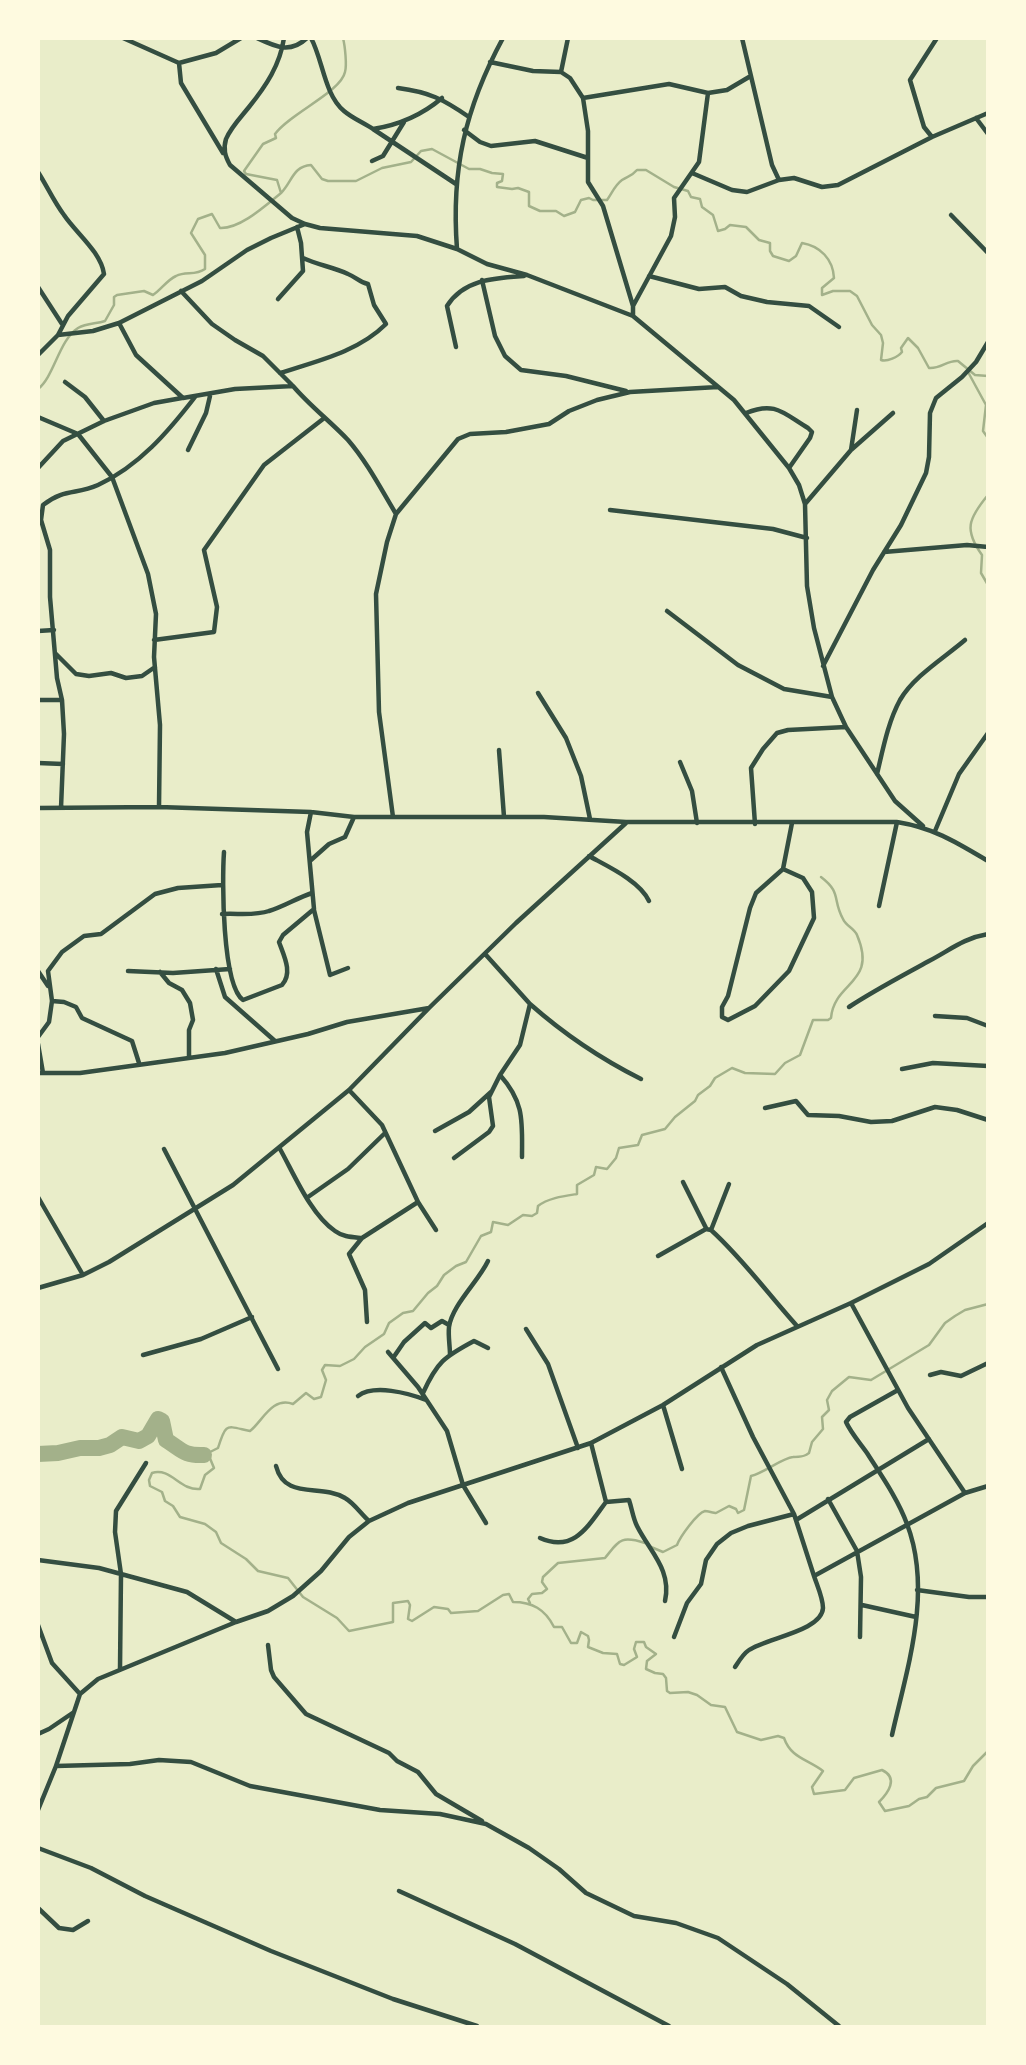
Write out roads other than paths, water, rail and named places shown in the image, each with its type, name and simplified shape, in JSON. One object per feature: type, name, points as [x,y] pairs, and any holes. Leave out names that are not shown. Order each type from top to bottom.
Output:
[{"type":"street","points":[[123,38],[179,63],[216,53],[241,38]]},
{"type":"street","points":[[257,38],[282,50],[297,46],[309,38],[318,52],[330,91],[342,110],[456,184]]},
{"type":"street","points":[[224,154],[226,140],[232,128],[265,86],[277,65],[284,38]]},
{"type":"street","points":[[457,249],[454,211],[464,130],[490,62],[503,38]]},
{"type":"street","points":[[561,72],[568,38]]},
{"type":"street","points":[[742,38],[772,165],[779,180]]},
{"type":"street","points":[[932,137],[924,127],[910,80],[937,38]]},
{"type":"street","points":[[490,62],[533,71],[561,72],[570,78],[583,98],[588,131],[588,182],[603,206],[633,306],[633,316]]},
{"type":"street","points":[[179,63],[181,83],[230,165],[292,218],[320,228],[417,236],[457,249],[486,264],[527,275],[633,316],[746,412],[789,468],[799,485],[805,504],[807,586],[832,697],[846,727],[876,775],[895,801],[923,826]]},
{"type":"street","points":[[583,98],[669,84],[708,93],[727,90],[750,77]]},
{"type":"street","points":[[398,88],[442,98],[468,117]]},
{"type":"street","points":[[633,306],[671,236],[676,217],[674,198],[699,162],[708,93]]},
{"type":"street","points":[[373,129],[405,121],[427,111],[442,98]]},
{"type":"street","points":[[692,173],[732,190],[747,192],[779,180],[794,178],[822,187],[838,185],[932,137],[988,113]]},
{"type":"street","points":[[976,118],[988,134]]},
{"type":"street","points":[[372,162],[383,156],[405,121]]},
{"type":"street","points":[[464,130],[480,142],[491,146],[536,141],[588,158]]},
{"type":"street","points":[[38,172],[62,212],[103,267],[104,274],[68,316],[58,335],[38,355]]},
{"type":"street","points":[[951,215],[988,253]]},
{"type":"street","points":[[58,335],[78,334],[119,323],[202,281],[247,250],[305,224]]},
{"type":"street","points":[[278,299],[303,271],[297,227]]},
{"type":"street","points":[[280,373],[345,351],[373,338],[386,324],[374,304],[368,284],[303,258]]},
{"type":"street","points":[[456,347],[447,306],[453,296],[482,280],[527,275]]},
{"type":"street","points":[[649,276],[699,289],[725,287],[741,296],[767,302],[808,306],[839,327]]},
{"type":"street","points":[[482,280],[495,336],[505,356],[521,370],[566,376],[629,392]]},
{"type":"street","points":[[38,287],[63,325]]},
{"type":"street","points":[[181,291],[212,324],[262,356],[323,419],[347,439],[364,461],[396,514]]},
{"type":"street","points":[[119,323],[135,355],[183,398]]},
{"type":"street","points":[[823,666],[901,525],[926,473],[930,413],[936,398],[976,362],[988,342]]},
{"type":"street","points":[[65,382],[85,397],[104,421]]},
{"type":"street","points":[[38,468],[63,441],[104,421],[154,403],[235,390],[293,386]]},
{"type":"street","points":[[393,817],[379,712],[376,594],[396,514],[458,439],[470,434],[506,432],[548,424],[569,411],[629,392],[719,387]]},
{"type":"street","points":[[188,450],[206,413],[210,395]]},
{"type":"street","points":[[61,808],[62,700],[57,678],[50,597],[50,550],[40,521],[43,505],[55,495],[88,489],[131,465],[169,430],[195,397]]},
{"type":"street","points":[[746,412],[765,406],[773,407],[812,432],[789,468]]},
{"type":"street","points":[[851,450],[857,410]]},
{"type":"street","points":[[805,504],[851,450],[893,413]]},
{"type":"street","points":[[38,417],[78,434],[112,477],[148,574],[156,614],[154,640],[160,725],[159,807]]},
{"type":"street","points":[[154,640],[214,632],[217,607],[204,550],[264,465],[323,419]]},
{"type":"street","points":[[610,510],[773,529],[807,538]]},
{"type":"street","points":[[884,552],[967,545],[987,547]]},
{"type":"street","points":[[667,611],[738,664],[784,689],[832,697]]},
{"type":"street","points":[[38,631],[54,630]]},
{"type":"street","points":[[876,775],[890,723],[901,699],[912,685],[965,640]]},
{"type":"street","points":[[56,653],[76,674],[89,676],[111,673],[126,678],[142,676],[155,667]]},
{"type":"street","points":[[538,693],[571,750],[581,776],[590,820]]},
{"type":"street","points":[[38,700],[62,700]]},
{"type":"street","points":[[755,824],[751,768],[777,733],[846,727]]},
{"type":"street","points":[[935,831],[959,774],[988,733]]},
{"type":"street","points":[[499,750],[504,817]]},
{"type":"street","points":[[680,762],[692,791],[697,823]]},
{"type":"street","points":[[38,763],[63,764]]},
{"type":"street","points":[[38,808],[159,807],[311,812],[354,817],[504,817],[626,822],[897,822],[935,831],[988,861]]},
{"type":"street","points":[[311,812],[307,832],[314,909],[330,975],[348,968]]},
{"type":"street","points":[[310,861],[329,844],[345,837],[354,817]]},
{"type":"street","points":[[38,1288],[83,1275],[109,1262],[233,1185],[280,1149],[349,1090],[429,1008],[626,822]]},
{"type":"street","points":[[879,906],[897,822]]},
{"type":"street","points":[[783,869],[803,878],[811,892],[814,918],[789,971],[755,1006],[728,1020],[722,1017],[722,1007],[728,996],[750,908],[756,893],[783,869],[792,823]]},
{"type":"street","points":[[224,852],[222,914],[230,969],[240,1000],[246,1000],[286,981],[288,973],[279,942],[283,935],[314,909]]},
{"type":"street","points":[[588,856],[634,884],[649,901]]},
{"type":"street","points":[[38,1037],[49,1022],[52,1002],[48,971],[62,951],[84,936],[101,934],[155,894],[178,888],[222,885]]},
{"type":"street","points":[[222,914],[256,914],[270,911],[312,893]]},
{"type":"street","points":[[849,1007],[963,940],[988,934]]},
{"type":"street","points":[[486,955],[530,1004],[551,1022],[602,1060],[641,1079]]},
{"type":"street","points":[[216,969],[225,997],[275,1041]]},
{"type":"street","points":[[128,971],[173,973],[230,969]]},
{"type":"street","points":[[38,971],[49,987]]},
{"type":"street","points":[[160,972],[169,983],[182,990],[190,1003],[193,1020],[189,1030],[189,1058]]},
{"type":"street","points":[[52,1002],[64,1002],[76,1007],[82,1018],[132,1041],[139,1063]]},
{"type":"street","points":[[454,1158],[489,1132],[493,1126],[489,1097],[499,1075],[520,1045],[530,1004]]},
{"type":"street","points":[[38,1044],[41,1073],[80,1073],[225,1053],[347,1022],[429,1008]]},
{"type":"street","points":[[934,1016],[967,1018],[988,1026]]},
{"type":"street","points":[[902,1069],[933,1063],[988,1066]]},
{"type":"street","points":[[499,1075],[513,1090],[519,1102],[522,1116],[522,1157]]},
{"type":"street","points":[[349,1090],[376,1117],[418,1202],[436,1230]]},
{"type":"street","points":[[435,1131],[469,1112],[494,1090]]},
{"type":"street","points":[[765,1108],[796,1101],[808,1115],[839,1116],[871,1122],[892,1121],[935,1107],[957,1110],[988,1121]]},
{"type":"street","points":[[308,1197],[348,1169],[384,1134]]},
{"type":"street","points":[[164,1149],[278,1369]]},
{"type":"street","points":[[280,1149],[325,1223],[337,1233],[362,1238]]},
{"type":"street","points":[[683,1182],[708,1229],[732,1249],[797,1326]]},
{"type":"street","points":[[658,1256],[708,1229],[729,1184]]},
{"type":"street","points":[[38,1197],[83,1275]]},
{"type":"street","points":[[367,1322],[365,1290],[349,1254],[362,1238],[418,1202]]},
{"type":"street","points":[[38,1810],[80,1694],[98,1679],[268,1611],[293,1596],[321,1571],[349,1537],[369,1521],[408,1503],[591,1443],[663,1405],[757,1345],[929,1265],[988,1223]]},
{"type":"street","points":[[450,1355],[449,1325],[458,1304],[488,1261]]},
{"type":"street","points":[[851,1303],[898,1390],[965,1493]]},
{"type":"street","points":[[143,1355],[201,1339],[252,1317]]},
{"type":"street","points":[[393,1358],[404,1342],[425,1323],[431,1328],[442,1321],[449,1325]]},
{"type":"street","points":[[526,1329],[548,1364],[578,1448]]},
{"type":"street","points":[[422,1394],[433,1370],[450,1355],[474,1341],[488,1348]]},
{"type":"street","points":[[388,1352],[422,1394],[447,1431],[463,1485],[486,1523]]},
{"type":"street","points":[[929,1375],[941,1371],[961,1376],[988,1363]]},
{"type":"street","points":[[721,1367],[753,1437],[794,1514],[823,1606],[820,1618],[813,1623],[747,1651],[735,1667]]},
{"type":"street","points":[[358,1396],[364,1391],[384,1390],[407,1393],[426,1400]]},
{"type":"street","points":[[892,1735],[914,1642],[917,1590],[915,1563],[907,1524],[877,1469],[846,1422],[850,1417],[898,1390]]},
{"type":"street","points":[[663,1405],[681,1469]]},
{"type":"street","points":[[796,1520],[929,1439]]},
{"type":"street","points":[[591,1443],[606,1502]]},
{"type":"street","points":[[120,1669],[121,1574],[115,1532],[116,1511],[146,1463]]},
{"type":"street","points":[[276,1466],[279,1478],[288,1486],[344,1497],[369,1521]]},
{"type":"street","points":[[814,1576],[965,1493],[988,1486]]},
{"type":"street","points":[[828,1499],[857,1551],[862,1605],[860,1637]]},
{"type":"street","points":[[540,1538],[551,1543],[576,1538],[606,1502],[629,1500],[636,1525],[666,1578],[668,1587],[665,1601]]},
{"type":"street","points":[[674,1637],[687,1603],[701,1584],[706,1560],[717,1544],[731,1532],[794,1514]]},
{"type":"street","points":[[38,1560],[64,1562],[187,1591],[236,1622]]},
{"type":"street","points":[[917,1590],[988,1597]]},
{"type":"street","points":[[862,1605],[916,1617]]},
{"type":"street","points":[[38,1625],[52,1663],[80,1694]]},
{"type":"street","points":[[268,1644],[274,1677],[306,1714],[389,1753],[397,1761],[418,1772],[436,1794],[529,1848],[559,1868],[586,1893],[634,1916],[676,1923],[718,1938],[787,1984],[839,2026]]},
{"type":"street","points":[[38,1734],[49,1730],[74,1712]]},
{"type":"street","points":[[56,1766],[130,1764],[159,1760],[191,1762],[250,1786],[380,1810],[440,1814],[486,1824]]},
{"type":"street","points":[[38,1847],[91,1868],[145,1896],[271,1951],[393,1999],[477,2026]]},
{"type":"street","points":[[399,1891],[515,1944],[669,2026]]},
{"type":"street","points":[[38,1908],[59,1928],[73,1930],[88,1921]]},
{"type":"waterway","points":[[38,389],[71,334],[81,326],[105,321],[114,305],[114,297],[144,291],[153,295],[176,276],[205,269],[205,255],[191,233],[198,219],[212,214],[220,228],[236,225],[281,193],[277,180],[246,174],[244,171],[263,144],[276,138],[275,134],[282,126],[341,80],[346,65],[343,38]]},
{"type":"waterway","points":[[281,193],[296,171],[305,166],[311,165],[322,179],[328,181],[356,181],[382,168],[411,162],[421,151],[432,149],[469,169],[503,174],[497,187],[518,188],[529,192],[529,206],[540,211],[556,211],[564,216],[575,212],[581,200],[607,200],[622,180],[637,170],[646,170],[674,187],[688,191],[691,197],[700,199],[702,207],[713,215],[718,231],[730,225],[746,227],[759,240],[770,243],[773,256],[789,261],[796,256],[802,243],[820,250],[828,259],[834,278],[822,288],[822,295],[833,291],[850,291],[857,296],[872,325],[881,335],[881,360],[889,360],[900,354],[908,338],[918,348],[929,368],[958,361],[975,375],[988,376]]},
{"type":"waterway","points":[[968,372],[986,405],[983,431],[988,438]]},
{"type":"waterway","points":[[988,495],[976,511],[971,525],[973,538],[982,555],[981,573],[988,585]]},
{"type":"waterway","points":[[821,877],[832,888],[843,919],[857,935],[862,951],[862,963],[859,973],[839,996],[831,1018],[813,1020],[800,1055],[785,1063],[775,1074],[745,1073],[732,1068],[715,1078],[665,1129],[642,1135],[638,1145],[619,1148],[616,1158],[607,1169],[596,1167],[594,1175],[577,1185],[577,1194],[546,1201],[538,1206],[537,1213],[532,1216],[523,1215],[508,1225],[493,1222],[491,1232],[481,1236],[466,1262],[444,1275],[413,1311],[403,1313],[389,1323],[384,1334],[365,1347],[354,1359],[340,1366],[325,1365],[322,1370],[326,1380],[321,1397],[314,1399],[306,1393],[293,1404],[279,1404],[268,1411],[250,1431],[231,1427],[225,1430],[218,1448],[204,1455],[209,1456],[214,1468],[205,1475],[200,1489],[193,1489],[159,1472],[152,1473],[150,1486],[162,1492],[165,1501],[173,1506],[180,1517],[205,1524],[216,1532],[221,1543],[246,1559],[258,1571],[288,1578],[303,1597],[337,1618],[349,1631],[393,1622],[393,1603],[408,1601],[408,1619],[412,1621],[434,1607],[448,1609],[451,1613],[478,1611],[509,1594],[513,1602],[526,1603],[542,1611],[554,1627],[562,1627],[571,1643],[577,1643],[581,1632],[588,1636],[588,1647],[603,1653],[617,1654],[620,1664],[624,1665],[637,1657],[634,1649],[636,1642],[644,1642],[646,1647],[656,1654],[647,1661],[646,1669],[663,1674],[667,1691],[688,1692],[711,1705],[725,1707],[737,1732],[761,1740],[778,1736],[784,1738],[795,1754],[823,1771],[812,1787],[814,1794],[845,1790],[854,1778],[882,1770],[891,1781],[879,1802],[885,1811],[909,1806],[927,1797],[936,1788],[964,1781],[973,1766],[988,1751]]},
{"type":"waterway","points":[[651,1547],[663,1552],[677,1545],[693,1521],[705,1511],[716,1513],[729,1506],[738,1513],[744,1510],[751,1476],[789,1458],[809,1453],[812,1442],[823,1429],[822,1417],[829,1410],[827,1400],[832,1391],[849,1377],[871,1380],[929,1345],[945,1323],[955,1316],[965,1310],[988,1304]]},
{"type":"waterway","points":[[38,1454],[99,1448],[122,1437],[139,1441],[148,1436],[158,1419],[162,1421],[166,1440],[187,1453],[204,1455]]},
{"type":"waterway","points":[[530,1603],[528,1599],[532,1594],[542,1593],[547,1589],[542,1582],[543,1577],[558,1563],[605,1558],[617,1544],[625,1540],[645,1543]]}]
